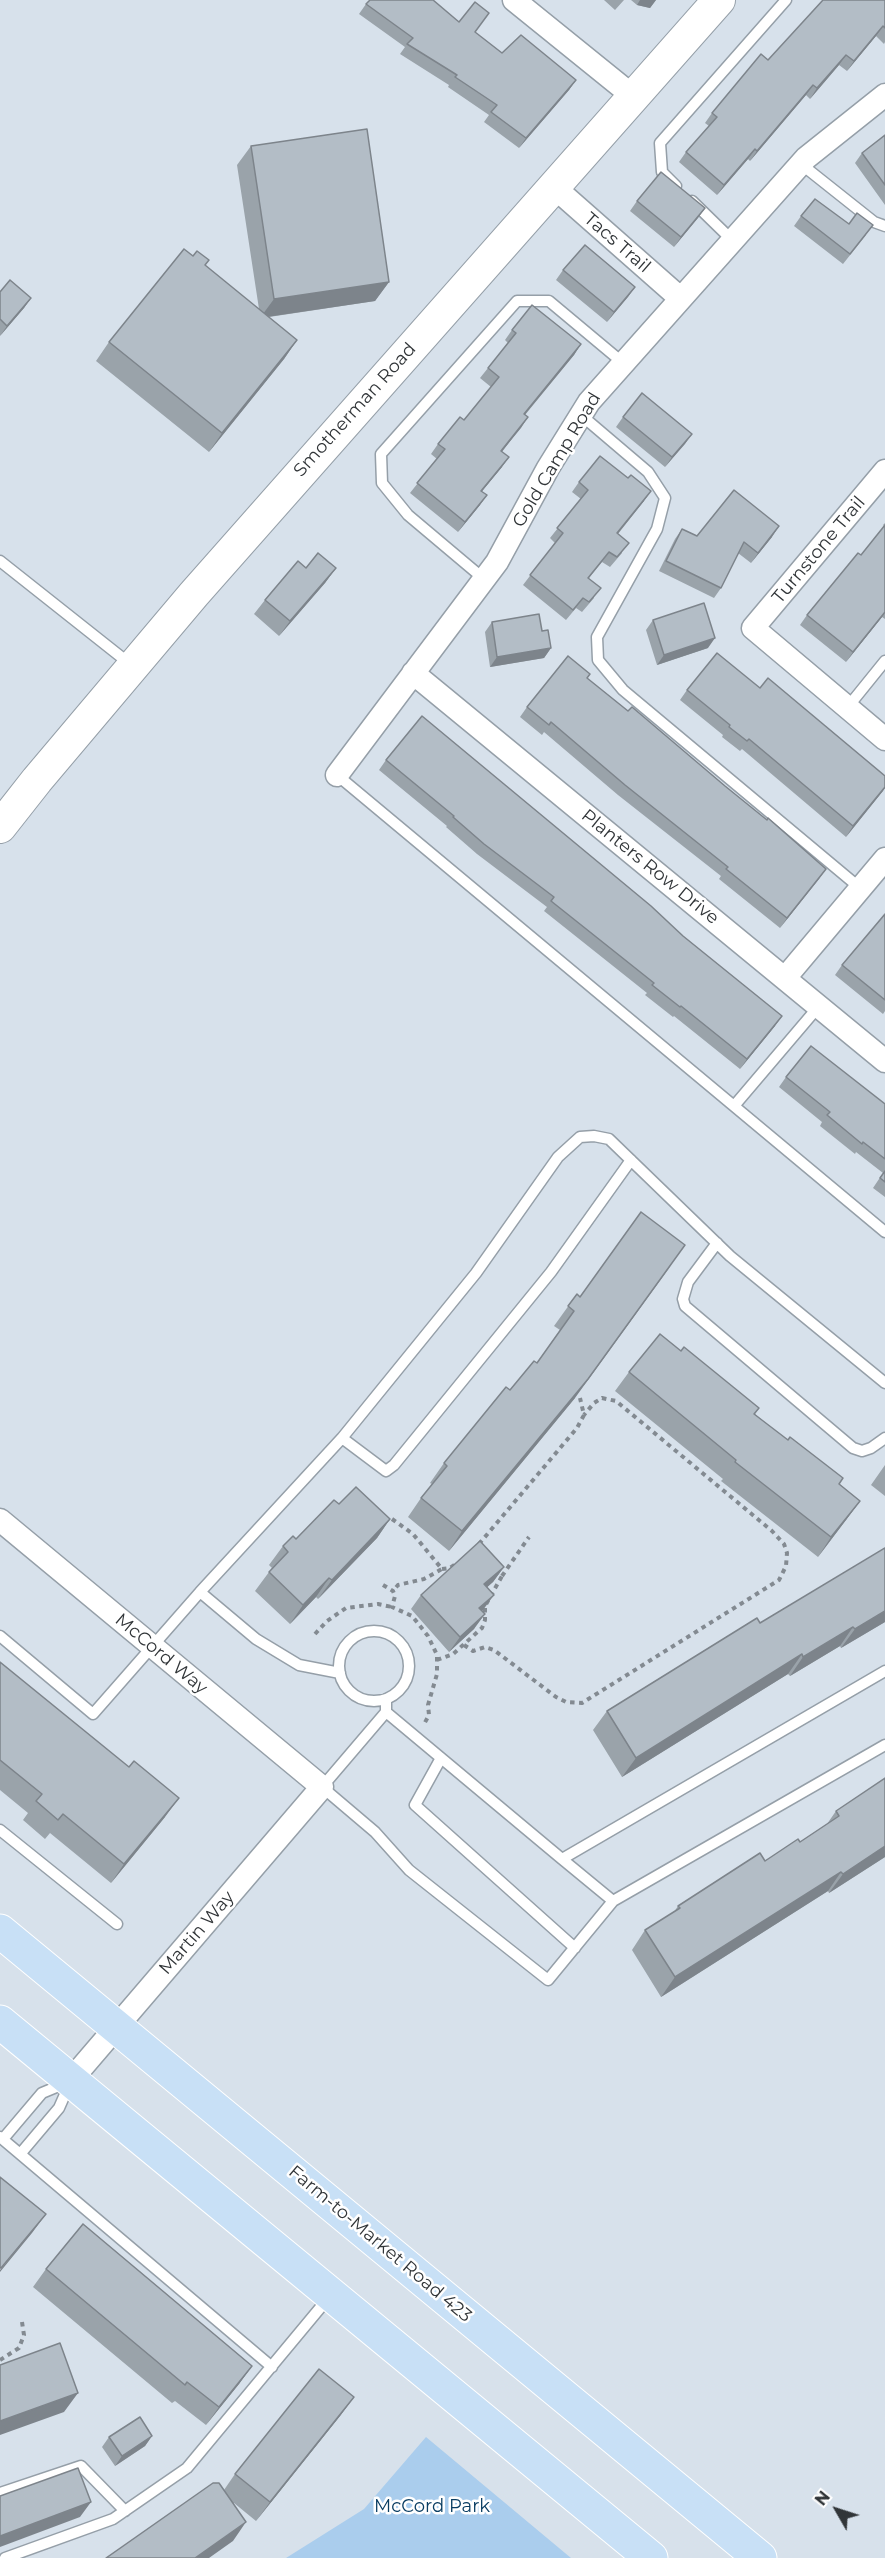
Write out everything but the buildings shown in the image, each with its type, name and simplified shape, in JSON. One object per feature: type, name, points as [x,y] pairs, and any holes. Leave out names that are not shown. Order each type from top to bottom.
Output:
[{"type":"main road","name":"Farm-to-Market Road 423","points":[[0,1931],[760,2558]]},
{"type":"main road","points":[[0,2022],[651,2558]]},
{"type":"street","points":[[514,0],[634,97]]},
{"type":"street","name":"Smotherman Road","points":[[0,828],[133,666],[324,445],[719,0]]},
{"type":"street","name":"Gold Camp Road","points":[[337,775],[497,562],[548,468],[580,415],[622,362],[801,164],[885,95]]},
{"type":"street","name":"Tacs Trail","points":[[554,187],[680,298]]},
{"type":"street","name":"Turnstone Trail","points":[[847,708],[753,628],[885,471]]},
{"type":"street","name":"Planters Row Drive","points":[[413,673],[884,1058]]},
{"type":"street","points":[[847,708],[885,740]]},
{"type":"street","points":[[785,978],[885,859]]},
{"type":"street","name":"McCord Way","points":[[0,1520],[322,1787]]},
{"type":"street","name":"Martin Way","points":[[71,2080],[322,1787]]},
{"type":"lane","points":[[732,240],[662,172],[660,143],[786,0]]},
{"type":"lane","points":[[801,164],[874,222],[885,226]]},
{"type":"lane","points":[[484,579],[408,515],[382,483],[381,454],[517,301],[549,301],[622,362]]},
{"type":"lane","points":[[580,415],[648,472],[665,498],[657,530],[597,637],[598,660],[623,690],[860,888]]},
{"type":"lane","points":[[0,561],[133,666]]},
{"type":"lane","points":[[847,708],[885,662]]},
{"type":"lane","points":[[337,775],[885,1232]]},
{"type":"lane","points":[[734,1106],[819,1006]]},
{"type":"lane","points":[[0,1636],[93,1714],[200,1592],[342,1438],[476,1273],[567,1146],[580,1137],[594,1136],[609,1139],[717,1243],[885,1383]]},
{"type":"lane","points":[[342,1438],[386,1471],[394,1465],[551,1272],[631,1160]]},
{"type":"lane","points":[[717,1243],[688,1282],[683,1299],[685,1306],[853,1448],[862,1451],[871,1448],[885,1438]]},
{"type":"lane","points":[[200,1592],[256,1639],[299,1665],[340,1673]]},
{"type":"lane","points":[[372,1631],[391,1635],[405,1649],[409,1669],[402,1687],[386,1699],[376,1701],[357,1697],[343,1683],[340,1673],[341,1653],[353,1638],[372,1631]]},
{"type":"lane","points":[[562,1858],[885,1671]]},
{"type":"lane","points":[[386,1699],[386,1712],[322,1787],[375,1832],[409,1870],[548,1980],[614,1901],[885,1745]]},
{"type":"lane","points":[[386,1712],[614,1901]]},
{"type":"lane","points":[[441,1758],[415,1805],[575,1948]]},
{"type":"lane","points":[[0,1830],[117,1924]]},
{"type":"lane","points":[[71,2080],[42,2093],[1,2138],[272,2367]]},
{"type":"lane","points":[[21,2153],[59,2108],[71,2080]]},
{"type":"lane","points":[[4,2558],[113,2519],[187,2469],[331,2295]]},
{"type":"lane","points":[[0,2493],[81,2466],[125,2511]]},
{"type":"path","points":[[580,1398],[584,1415]]},
{"type":"path","points":[[464,1645],[473,1652],[485,1647],[494,1650],[556,1697],[566,1702],[582,1703],[779,1580],[786,1566],[787,1553],[784,1544],[772,1531],[616,1401],[602,1398],[594,1403],[584,1415],[567,1442],[518,1497],[476,1550]]},
{"type":"path","points":[[392,1518],[413,1534],[442,1569]]},
{"type":"path","points":[[437,1660],[453,1654],[482,1628],[485,1620],[485,1606],[529,1537]]},
{"type":"path","points":[[393,1591],[398,1585],[424,1579],[442,1569],[450,1568],[463,1558]]},
{"type":"path","points":[[489,1566],[502,1576]]},
{"type":"path","points":[[384,1585],[393,1591],[395,1596],[392,1607]]},
{"type":"path","points":[[315,1634],[327,1621],[346,1608],[378,1604],[392,1607],[412,1616],[428,1636],[437,1660],[437,1674],[428,1705],[429,1715],[415,1736]]},
{"type":"path","points":[[0,2360],[20,2348],[24,2335],[22,2322]]},
{"type":"green space","name":"McCord Park","points":[[426,2437],[571,2558],[286,2558],[364,2509]]}]
